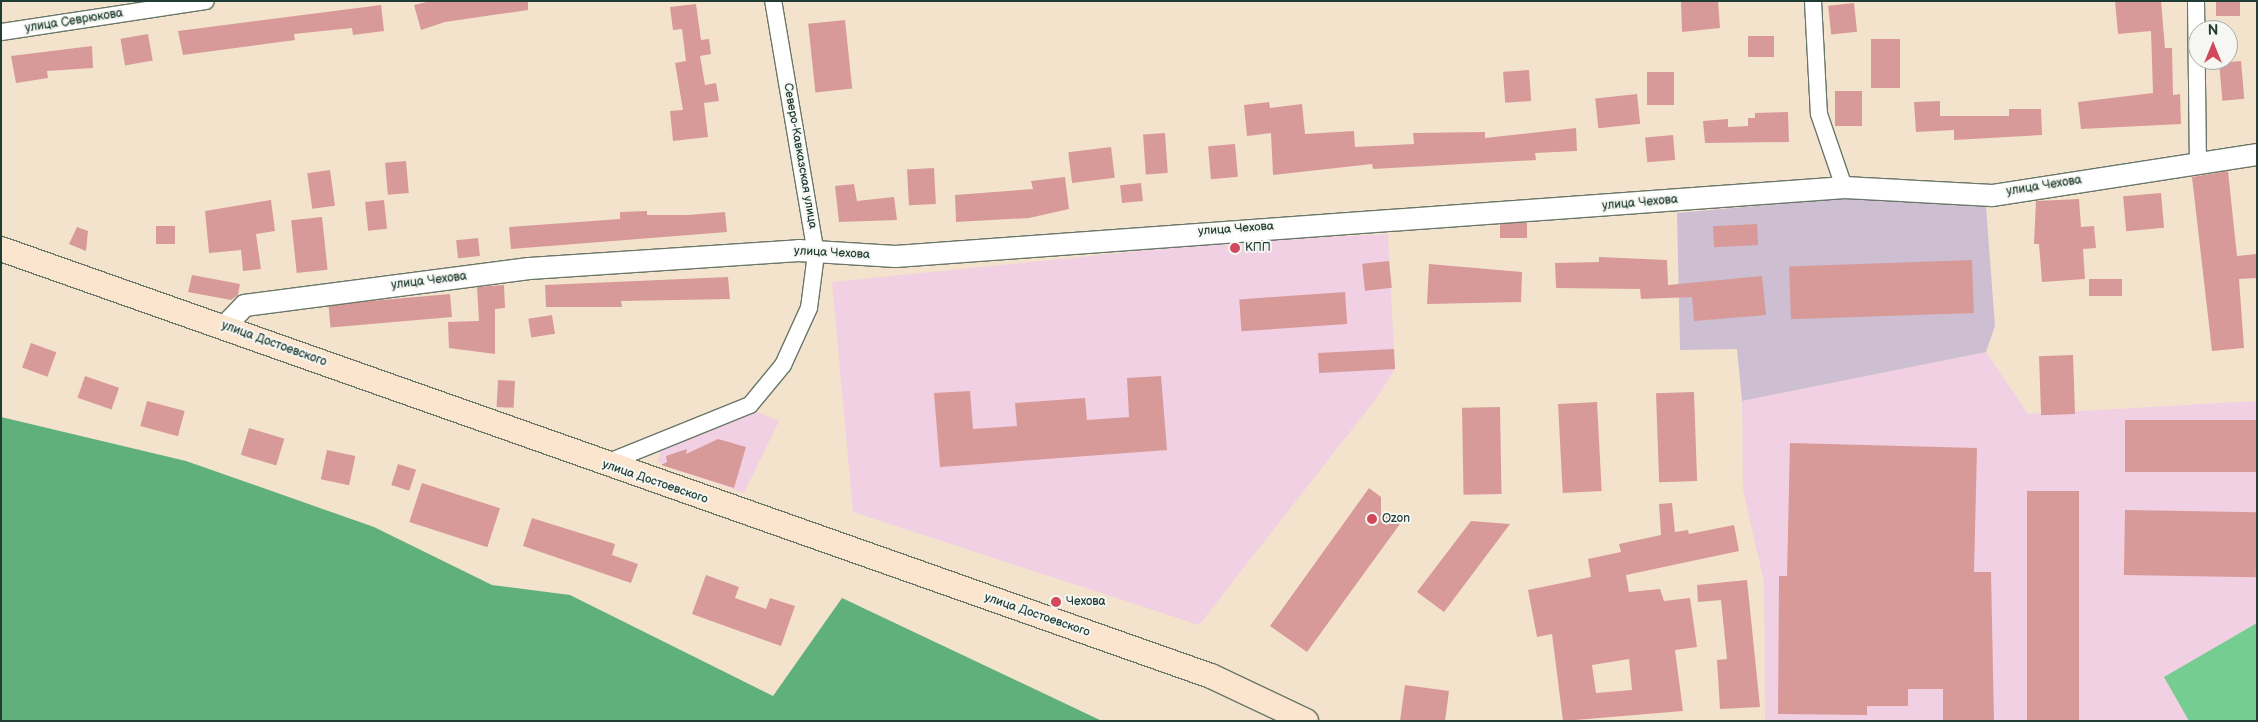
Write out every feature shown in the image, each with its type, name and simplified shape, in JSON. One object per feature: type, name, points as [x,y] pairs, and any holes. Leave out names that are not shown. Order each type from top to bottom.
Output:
[{"type":"main road","name":"улица Достоевского","points":[[1,249],[224,326],[604,464],[1211,676],[1306,721]]},
{"type":"street","name":"улица Севрюкова","points":[[1,32],[206,1]]},
{"type":"street","name":"Северо-Кавказская улица","points":[[604,464],[750,405],[783,365],[809,308],[816,254],[773,1]]},
{"type":"street","points":[[1813,1],[1818,114],[1844,187]]},
{"type":"street","points":[[2196,1],[2198,160]]},
{"type":"street","name":"улица Чехова","points":[[224,326],[244,305],[530,268],[798,250],[816,254],[895,256],[1844,187],[1992,195],[2198,160],[2257,154]]},
{"type":"shaded area","points":[[1842,198],[1986,206],[1995,326],[1986,352],[1742,401],[1737,349],[1680,350],[1677,213]]},
{"type":"shaded area","points":[[1388,234],[1395,369],[1378,396],[1199,625],[853,512],[832,282],[1228,242]]},
{"type":"shaded area","points":[[1986,352],[2028,414],[2257,401],[2257,721],[1765,721],[1764,582],[1743,490],[1742,401]]},
{"type":"shaded area","points":[[757,412],[779,421],[744,493],[658,462],[660,449]]},
{"type":"green space","points":[[1,417],[186,461],[374,527],[492,585],[570,595],[773,696],[842,598],[1102,721],[1,721]]},
{"type":"green space","points":[[2257,623],[2257,721],[2189,721],[2164,677]]},
{"type":"building","points":[[431,1],[528,1],[528,10],[445,22],[421,30],[414,5]]},
{"type":"building","points":[[1681,1],[1718,1],[1720,28],[1682,32]]},
{"type":"building","points":[[2115,1],[2161,1],[2165,48],[2172,48],[2173,95],[2180,94],[2181,124],[2081,129],[2078,102],[2153,93],[2151,31],[2118,34]]},
{"type":"building","points":[[2216,1],[2240,1],[2240,16],[2216,16]]},
{"type":"building","points":[[1854,3],[1857,32],[1831,35],[1828,6]]},
{"type":"building","points":[[696,4],[701,40],[709,39],[711,54],[700,56],[705,85],[716,83],[719,101],[704,103],[708,137],[673,141],[670,111],[683,110],[675,63],[686,61],[682,29],[673,30],[670,7]]},
{"type":"building","points":[[381,5],[384,31],[353,35],[352,28],[294,34],[295,40],[183,55],[178,31]]},
{"type":"building","points":[[845,20],[852,89],[815,92],[808,24]]},
{"type":"building","points":[[148,34],[153,61],[125,65],[120,39]]},
{"type":"building","points":[[1748,36],[1774,36],[1774,57],[1748,57]]},
{"type":"building","points":[[1871,39],[1900,39],[1900,88],[1871,88]]},
{"type":"building","points":[[92,46],[93,68],[47,71],[48,78],[16,83],[11,56]]},
{"type":"building","points":[[2238,61],[2241,61],[2244,99],[2222,101],[2220,70],[2238,70]]},
{"type":"building","points":[[1529,70],[1531,101],[1505,103],[1503,72]]},
{"type":"building","points":[[1647,72],[1674,72],[1674,105],[1647,105]]},
{"type":"building","points":[[1835,91],[1862,91],[1862,126],[1835,126]]},
{"type":"building","points":[[1637,94],[1640,124],[1598,128],[1595,98]]},
{"type":"building","points":[[1940,101],[1940,116],[2009,116],[2009,109],[2041,109],[2042,135],[1954,140],[1954,130],[1916,132],[1914,102]]},
{"type":"building","points":[[1269,102],[1270,108],[1302,104],[1305,134],[1354,131],[1355,147],[1414,144],[1413,133],[1485,132],[1485,138],[1576,128],[1577,151],[1535,153],[1536,160],[1373,169],[1372,164],[1273,175],[1271,133],[1247,136],[1244,105]]},
{"type":"building","points":[[1788,112],[1789,142],[1705,143],[1703,121],[1728,119],[1728,127],[1748,126],[1748,118],[1755,118],[1755,113]]},
{"type":"building","points":[[1165,133],[1168,173],[1146,174],[1143,135]]},
{"type":"building","points":[[1673,135],[1675,160],[1647,162],[1645,137]]},
{"type":"building","points":[[1235,144],[1238,177],[1211,179],[1208,146]]},
{"type":"building","points":[[1111,147],[1115,178],[1072,183],[1068,152]]},
{"type":"building","points":[[406,161],[409,193],[388,195],[385,163]]},
{"type":"building","points":[[934,168],[936,204],[909,205],[907,169]]},
{"type":"building","points":[[330,170],[335,206],[312,209],[307,173]]},
{"type":"building","points":[[2228,171],[2237,256],[2257,254],[2257,278],[2239,279],[2244,348],[2212,351],[2192,177]]},
{"type":"building","points":[[1065,177],[1069,209],[1029,218],[956,222],[955,195],[1033,189],[1031,181]]},
{"type":"building","points":[[1141,183],[1143,201],[1122,203],[1120,185]]},
{"type":"building","points":[[854,184],[857,201],[894,197],[897,220],[839,222],[835,186]]},
{"type":"building","points":[[2161,193],[2164,228],[2126,231],[2123,196]]},
{"type":"building","points":[[2079,199],[2081,227],[2094,226],[2096,248],[2083,249],[2085,279],[2042,282],[2039,244],[2034,244],[2036,201]]},
{"type":"building","points":[[271,200],[275,231],[256,234],[261,269],[243,271],[241,250],[209,253],[205,211]]},
{"type":"building","points":[[384,200],[387,229],[368,231],[365,202]]},
{"type":"building","points":[[647,211],[647,215],[688,215],[725,212],[727,232],[511,249],[509,227],[620,219],[620,212]]},
{"type":"building","points":[[322,217],[328,270],[297,273],[291,220]]},
{"type":"building","points":[[1500,223],[1527,223],[1527,238],[1500,238]]},
{"type":"building","points":[[1757,224],[1758,245],[1714,247],[1713,226]]},
{"type":"building","points":[[156,226],[175,226],[175,244],[156,244]]},
{"type":"building","points":[[77,227],[88,231],[86,251],[69,244]]},
{"type":"building","points":[[478,238],[480,256],[458,258],[456,240]]},
{"type":"building","points":[[1599,257],[1667,260],[1668,285],[1762,276],[1766,315],[1694,321],[1692,297],[1641,299],[1640,289],[1556,288],[1555,263],[1599,262]]},
{"type":"building","points":[[1972,260],[1974,313],[1791,319],[1789,266]]},
{"type":"building","points":[[1389,261],[1392,288],[1365,291],[1362,264]]},
{"type":"building","points":[[1429,264],[1522,272],[1521,302],[1427,304]]},
{"type":"building","points":[[192,275],[240,284],[238,295],[231,300],[188,292]]},
{"type":"building","points":[[728,277],[730,299],[621,301],[622,307],[546,307],[545,285]]},
{"type":"building","points":[[2089,279],[2122,279],[2122,296],[2089,296]]},
{"type":"building","points":[[504,285],[505,308],[495,309],[495,354],[449,348],[448,322],[479,321],[477,287]]},
{"type":"building","points":[[1345,292],[1347,324],[1241,331],[1239,299]]},
{"type":"building","points":[[450,294],[452,317],[330,328],[328,305]]},
{"type":"building","points":[[552,315],[555,334],[531,338],[528,319]]},
{"type":"building","points":[[31,343],[56,352],[47,377],[22,367]]},
{"type":"building","points":[[1394,349],[1395,369],[1319,373],[1318,353]]},
{"type":"building","points":[[2073,355],[2075,414],[2041,415],[2039,356]]},
{"type":"building","points":[[85,376],[119,388],[112,409],[78,398]]},
{"type":"building","points":[[1161,376],[1167,450],[940,467],[934,393],[970,391],[973,429],[1017,426],[1015,403],[1085,398],[1087,420],[1129,417],[1127,378]]},
{"type":"building","points":[[498,380],[515,381],[514,408],[497,407]]},
{"type":"building","points":[[1694,392],[1697,481],[1659,482],[1656,393]]},
{"type":"building","points":[[147,401],[185,411],[178,436],[140,426]]},
{"type":"building","points":[[1597,402],[1602,491],[1563,493],[1558,404]]},
{"type":"building","points":[[1500,407],[1502,494],[1464,495],[1462,408]]},
{"type":"building","points":[[2125,420],[2257,420],[2257,472],[2125,472]]},
{"type":"building","points":[[249,428],[284,439],[276,466],[241,455]]},
{"type":"building","points":[[718,439],[746,447],[734,488],[661,465],[667,462],[666,456],[687,449],[686,454]]},
{"type":"building","points":[[1790,443],[1977,448],[1974,572],[1991,572],[1994,721],[1943,721],[1943,689],[1908,689],[1908,706],[1867,706],[1867,715],[1778,714],[1779,576],[1787,576]]},
{"type":"building","points":[[327,450],[355,456],[349,485],[321,479]]},
{"type":"building","points":[[398,464],[416,470],[409,491],[391,485]]},
{"type":"building","points":[[422,483],[500,508],[487,547],[409,522]]},
{"type":"building","points":[[1369,488],[1381,497],[1381,515],[1405,517],[1307,652],[1270,626]]},
{"type":"building","points":[[2027,491],[2079,491],[2079,721],[2027,721]]},
{"type":"building","points":[[1672,503],[1675,532],[1688,530],[1689,534],[1734,525],[1739,551],[1626,575],[1629,592],[1660,589],[1664,601],[1690,598],[1697,647],[1675,650],[1683,711],[1563,721],[1552,634],[1537,637],[1528,590],[1591,577],[1588,559],[1621,552],[1619,544],[1661,535],[1659,504]],"holes":[[[1629,659],[1632,690],[1596,693],[1592,665]]]},
{"type":"building","points":[[2125,510],[2257,512],[2256,577],[2124,575]]},
{"type":"building","points":[[532,518],[615,544],[612,555],[638,564],[631,583],[523,546]]},
{"type":"building","points":[[1471,521],[1510,524],[1444,612],[1417,592]]},
{"type":"building","points":[[706,575],[739,587],[735,598],[766,609],[770,598],[795,606],[781,646],[692,614]]},
{"type":"building","points":[[1747,580],[1760,707],[1720,709],[1717,660],[1727,659],[1721,600],[1698,602],[1697,585]]},
{"type":"building","points":[[1405,685],[1449,691],[1445,721],[1400,721]]},
{"type":"place","name":"КПП","points":[[1235,248]]},
{"type":"place","name":"Ozon","points":[[1372,519]]},
{"type":"place","name":"Чехова","points":[[1056,602]]}]
